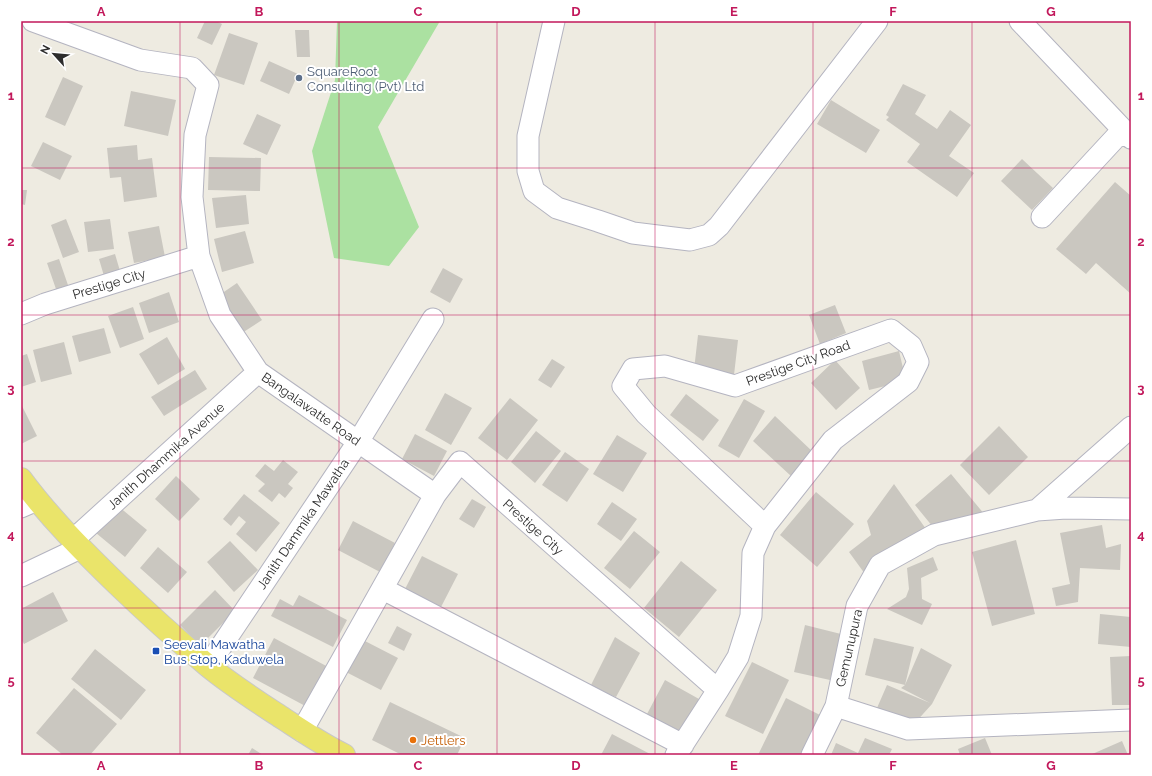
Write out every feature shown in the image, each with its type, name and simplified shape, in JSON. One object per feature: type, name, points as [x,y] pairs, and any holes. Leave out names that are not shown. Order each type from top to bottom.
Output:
[{"type":"main road","points":[[21,479],[29,504],[76,544],[149,614],[208,666],[266,708],[336,753]]},
{"type":"street","name":"Bangalawatte Road","points":[[33,21],[140,60],[192,68],[208,85],[195,135],[192,197],[199,256],[220,315],[258,372],[435,496]]},
{"type":"street","points":[[554,21],[528,136],[528,171],[534,192],[557,208],[633,233],[690,240],[709,235],[719,226],[877,21]]},
{"type":"street","points":[[1020,21],[1130,136]]},
{"type":"street","points":[[1042,218],[1117,136],[1130,136]]},
{"type":"street","name":"Prestige City","points":[[21,314],[45,304],[199,256]]},
{"type":"street","name":"Janith Dammika Mawatha","points":[[208,666],[358,442],[433,319]]},
{"type":"street","name":"Prestige City Road","points":[[680,750],[738,657],[751,616],[753,553],[765,526],[833,440],[908,382],[918,362],[911,346],[891,330],[735,386],[665,366],[633,368],[623,386],[646,414],[765,526]]},
{"type":"street","name":"Janith Dhammika Avenue","points":[[21,576],[76,544],[258,372]]},
{"type":"street","name":"Gemunupura","points":[[1037,510],[1131,427]]},
{"type":"street","name":"Prestige City","points":[[302,731],[435,496],[460,462],[718,690]]},
{"type":"street","name":"Gemunupura","points":[[812,755],[836,706],[857,606],[880,565],[934,535],[1037,510],[1066,508],[1131,509]]},
{"type":"street","points":[[383,589],[680,750]]},
{"type":"street","points":[[836,706],[908,729],[1131,720]]},
{"type":"green space","points":[[337,21],[440,21],[378,127],[419,227],[389,266],[334,258],[312,151],[335,80]]},
{"type":"building","points":[[205,21],[216,21],[222,24],[212,45],[197,38]]},
{"type":"building","points":[[295,30],[309,30],[310,57],[297,57]]},
{"type":"building","points":[[229,33],[258,43],[244,85],[214,75]]},
{"type":"building","points":[[269,61],[298,74],[289,94],[260,81]]},
{"type":"building","points":[[63,77],[83,86],[65,126],[45,117]]},
{"type":"building","points":[[903,84],[926,95],[915,114],[937,129],[950,110],[971,125],[949,156],[974,173],[957,197],[907,162],[920,144],[886,120],[889,117],[886,115]]},
{"type":"building","points":[[131,91],[176,100],[168,136],[124,126]]},
{"type":"building","points":[[831,100],[880,130],[866,153],[817,124]]},
{"type":"building","points":[[257,114],[281,125],[267,155],[243,144]]},
{"type":"building","points":[[43,142],[72,156],[60,180],[31,166]]},
{"type":"building","points":[[137,145],[138,160],[152,158],[157,197],[124,202],[121,177],[110,178],[107,148]]},
{"type":"building","points":[[209,157],[261,158],[260,191],[208,190]]},
{"type":"building","points":[[1022,159],[1053,188],[1032,210],[1001,181]]},
{"type":"building","points":[[1115,182],[1131,196],[1131,294],[1096,263],[1086,274],[1056,249]]},
{"type":"building","points":[[21,190],[27,190],[25,205],[21,204]]},
{"type":"building","points":[[246,195],[249,224],[216,228],[212,198]]},
{"type":"building","points":[[66,219],[79,252],[63,258],[51,225]]},
{"type":"building","points":[[110,219],[114,249],[88,252],[84,222]]},
{"type":"building","points":[[159,226],[165,257],[134,263],[128,232]]},
{"type":"building","points":[[245,231],[254,263],[222,272],[214,239]]},
{"type":"building","points":[[115,254],[120,271],[104,276],[99,259]]},
{"type":"building","points":[[59,259],[69,288],[57,292],[47,263]]},
{"type":"building","points":[[443,268],[463,279],[450,303],[430,292]]},
{"type":"building","points":[[237,283],[262,320],[242,333],[218,296]]},
{"type":"building","points":[[169,292],[179,322],[149,333],[139,303]]},
{"type":"building","points":[[835,305],[846,333],[820,344],[809,315]]},
{"type":"building","points":[[133,307],[144,339],[120,348],[108,316]]},
{"type":"building","points":[[104,328],[111,353],[79,362],[72,336]]},
{"type":"building","points":[[698,335],[738,340],[734,375],[694,370]]},
{"type":"building","points":[[167,337],[185,369],[158,385],[139,354]]},
{"type":"building","points":[[64,342],[72,374],[41,382],[33,350]]},
{"type":"building","points":[[899,351],[906,381],[869,390],[862,361]]},
{"type":"building","points":[[27,354],[36,382],[21,387],[21,356]]},
{"type":"building","points":[[552,359],[565,367],[551,388],[538,380]]},
{"type":"building","points":[[835,360],[860,388],[836,410],[811,383]]},
{"type":"building","points":[[195,370],[207,389],[164,416],[151,397]]},
{"type":"building","points":[[445,393],[472,408],[451,445],[425,430]]},
{"type":"building","points":[[686,394],[719,420],[703,441],[670,415]]},
{"type":"building","points":[[510,398],[538,420],[507,460],[478,438]]},
{"type":"building","points":[[744,399],[765,411],[739,458],[718,446]]},
{"type":"building","points":[[22,406],[37,436],[21,444],[21,407]]},
{"type":"building","points":[[775,416],[813,452],[791,476],[753,441]]},
{"type":"building","points":[[999,426],[1028,457],[989,495],[960,465]]},
{"type":"building","points":[[536,431],[561,451],[535,483],[511,462]]},
{"type":"building","points":[[415,434],[447,451],[434,476],[402,459]]},
{"type":"building","points":[[617,435],[647,453],[623,492],[593,474]]},
{"type":"building","points":[[565,452],[589,469],[567,502],[542,485]]},
{"type":"building","points":[[283,460],[298,472],[288,484],[293,488],[285,498],[279,493],[272,502],[258,491],[265,484],[255,476],[265,464],[274,471]]},
{"type":"building","points":[[951,474],[985,515],[933,527],[915,505]]},
{"type":"building","points":[[176,476],[200,499],[179,521],[155,499]]},
{"type":"building","points":[[894,484],[926,529],[865,574],[849,552],[871,535],[867,521]]},
{"type":"building","points":[[816,492],[854,524],[817,567],[780,535]]},
{"type":"building","points":[[244,494],[280,523],[256,552],[236,534],[246,522],[239,516],[231,526],[223,519]]},
{"type":"building","points":[[472,499],[486,507],[474,528],[459,519]]},
{"type":"building","points":[[612,502],[637,519],[621,541],[597,524]]},
{"type":"building","points":[[118,506],[147,530],[125,557],[96,533]]},
{"type":"building","points":[[353,521],[395,543],[380,572],[338,550]]},
{"type":"building","points":[[1102,525],[1106,548],[1121,544],[1120,570],[1080,568],[1078,602],[1056,606],[1052,588],[1070,584],[1060,533]]},
{"type":"building","points":[[634,531],[660,552],[630,589],[604,568]]},
{"type":"building","points":[[1016,540],[1035,614],[992,626],[972,552]]},
{"type":"building","points":[[230,541],[258,570],[234,592],[207,562]]},
{"type":"building","points":[[158,547],[187,572],[168,593],[140,568]]},
{"type":"building","points":[[422,556],[458,574],[441,607],[405,589]]},
{"type":"building","points":[[933,557],[938,570],[921,578],[922,599],[932,604],[922,625],[887,609],[906,597],[909,589],[907,568]]},
{"type":"building","points":[[681,561],[717,590],[679,637],[644,608]]},
{"type":"building","points":[[215,590],[235,611],[200,646],[180,625]]},
{"type":"building","points":[[53,592],[68,621],[24,644],[21,638],[21,609]]},
{"type":"building","points":[[299,595],[347,620],[333,647],[271,616],[280,599],[293,606]]},
{"type":"building","points":[[1100,614],[1131,617],[1131,647],[1098,644]]},
{"type":"building","points":[[805,625],[841,634],[830,680],[794,672]]},
{"type":"building","points":[[397,626],[412,634],[404,651],[388,643]]},
{"type":"building","points":[[615,637],[640,653],[616,697],[590,687]]},
{"type":"building","points":[[274,638],[330,668],[309,708],[253,678]]},
{"type":"building","points":[[874,638],[914,647],[905,685],[865,675]]},
{"type":"building","points":[[363,640],[398,658],[381,690],[346,672]]},
{"type":"building","points":[[921,648],[952,665],[932,704],[914,724],[877,708],[887,685],[930,703],[901,688],[905,685]]},
{"type":"building","points":[[95,649],[146,690],[121,720],[71,679]]},
{"type":"building","points":[[1131,656],[1131,705],[1112,705],[1110,657]]},
{"type":"building","points":[[752,662],[789,680],[763,734],[725,716]]},
{"type":"building","points":[[665,680],[699,699],[681,732],[647,714]]},
{"type":"building","points":[[74,688],[117,724],[90,755],[63,755],[36,733]]},
{"type":"building","points":[[786,698],[820,715],[801,755],[758,755]]},
{"type":"building","points":[[390,702],[465,738],[457,755],[402,755],[372,740]]},
{"type":"building","points":[[612,734],[652,755],[601,755]]},
{"type":"building","points":[[865,738],[892,749],[889,755],[831,755],[836,743],[858,753]]},
{"type":"building","points":[[985,738],[992,755],[960,755],[958,749]]},
{"type":"building","points":[[1122,741],[1128,755],[1090,755]]},
{"type":"building","points":[[252,748],[263,755],[248,755]]},
{"type":"place","name":"SquareRoot Consulting (Pvt) Ltd","points":[[299,78]]},
{"type":"place","name":"Seevali Mawatha Bus Stop, Kaduwela","points":[[156,651]]},
{"type":"place","name":"Jettlers","points":[[413,740]]}]
